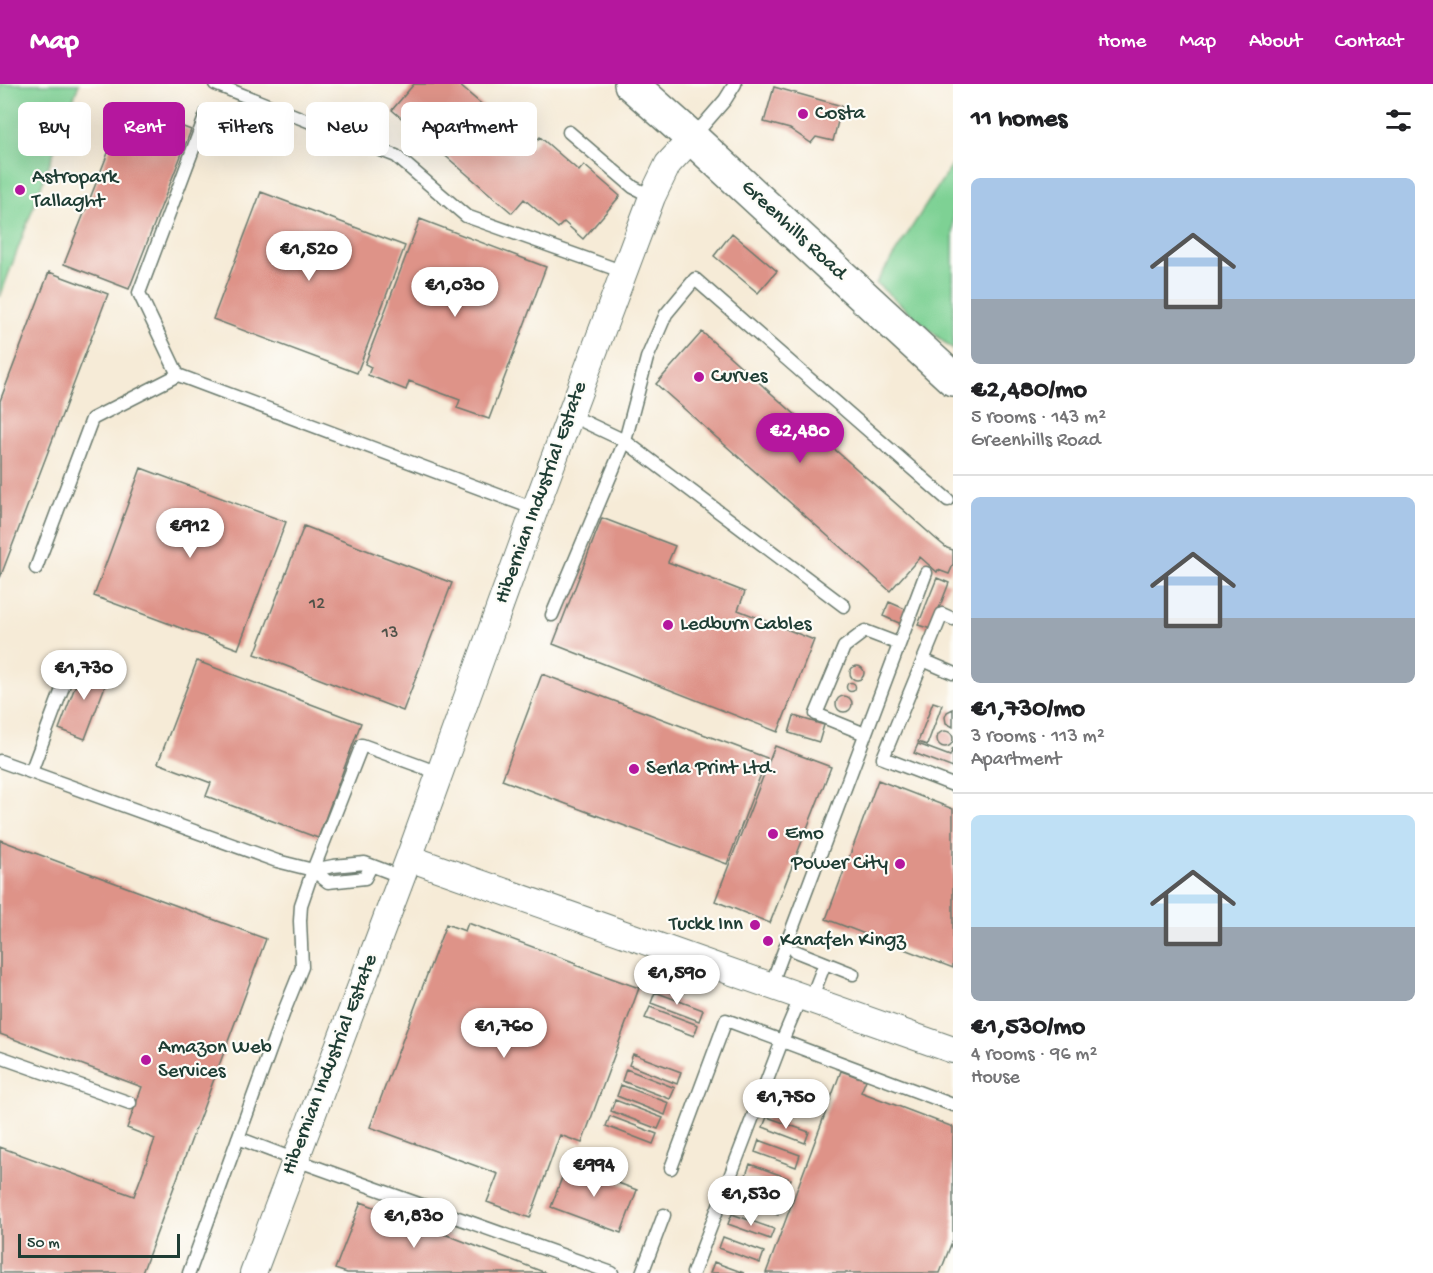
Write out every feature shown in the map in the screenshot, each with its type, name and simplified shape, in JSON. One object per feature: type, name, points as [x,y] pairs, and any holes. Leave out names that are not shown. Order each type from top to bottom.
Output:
[{"type":"main road","name":"Greenhills Road","points":[[631,84],[953,380]]},
{"type":"street","name":"Hibernian Industrial Estate","points":[[253,1273],[406,867],[535,509],[652,197],[668,164],[692,138]]},
{"type":"street","points":[[406,867],[771,985],[953,1050]]},
{"type":"lane","points":[[215,84],[396,156],[466,216],[624,272]]},
{"type":"lane","points":[[692,138],[725,100],[735,84]]},
{"type":"lane","points":[[569,132],[633,187],[652,197]]},
{"type":"lane","points":[[197,139],[139,293],[178,375],[535,509]]},
{"type":"lane","points":[[552,615],[625,441],[647,358],[662,322],[694,279],[948,500]]},
{"type":"lane","points":[[36,568],[92,419],[178,375]]},
{"type":"lane","points":[[570,415],[625,441],[844,606]]},
{"type":"lane","points":[[771,985],[926,573]]},
{"type":"lane","points":[[953,619],[942,614],[883,758],[953,786]]},
{"type":"lane","points":[[865,734],[816,714],[844,647],[865,631],[899,644]]},
{"type":"lane","points":[[30,772],[73,660]]},
{"type":"lane","points":[[923,660],[953,673]]},
{"type":"lane","points":[[189,1273],[302,967],[300,921],[302,905],[312,870],[362,745],[439,773]]},
{"type":"lane","points":[[0,760],[277,861],[312,870],[328,882],[365,878],[371,866],[406,867]]},
{"type":"lane","points":[[795,951],[853,974]]},
{"type":"lane","points":[[693,1273],[782,1041],[825,963]]},
{"type":"lane","points":[[671,1168],[726,1020],[953,1105]]},
{"type":"lane","points":[[0,1057],[130,1103]]},
{"type":"lane","points":[[238,1138],[612,1273]]},
{"type":"lane","points":[[642,1273],[664,1215]]},
{"type":"green space","name":"Astropark Tallaght","points":[[0,84],[79,84],[72,102],[18,102],[18,156],[52,156],[0,297]]},
{"type":"green space","points":[[953,163],[953,350],[876,283]]},
{"type":"building","points":[[414,84],[458,84],[479,102],[401,102],[401,118],[392,110]]},
{"type":"building","name":"Costa","points":[[774,87],[842,106],[833,141],[816,137],[811,143],[790,129],[764,122]]},
{"type":"building","points":[[185,128],[191,130],[185,145]]},
{"type":"building","points":[[540,137],[579,171],[584,165],[620,196],[583,239],[564,222],[558,228],[524,199],[512,213],[446,156],[537,156],[537,140]]},
{"type":"building","points":[[107,156],[181,156],[129,289],[64,264]]},
{"type":"building","points":[[261,192],[405,246],[357,373],[213,319]]},
{"type":"building","points":[[420,219],[546,267],[489,419],[457,408],[460,400],[409,381],[406,390],[368,375],[371,367],[365,364]]},
{"type":"building","points":[[732,233],[777,271],[758,293],[714,256]]},
{"type":"building","points":[[49,272],[108,294],[0,578],[0,401]]},
{"type":"building","points":[[702,332],[936,539],[953,550],[953,565],[949,574],[938,570],[937,572],[920,557],[890,591],[656,384]]},
{"type":"building","points":[[141,468],[286,522],[238,649],[94,596]]},
{"type":"building","name":"Ledburn Cables","points":[[602,518],[675,546],[668,562],[745,592],[738,610],[814,640],[778,732],[553,644]]},
{"type":"building","points":[[304,526],[452,583],[403,711],[255,654]]},
{"type":"building","points":[[937,578],[949,583],[931,629],[918,625]]},
{"type":"building","points":[[889,602],[912,612],[906,626],[883,616]]},
{"type":"building","points":[[197,661],[361,723],[318,838],[206,796],[211,783],[158,763]]},
{"type":"building","points":[[84,663],[110,673],[85,739],[59,729]]},
{"type":"building","points":[[854,666],[860,666],[864,673],[860,680],[854,680],[850,676],[850,670]]},
{"type":"building","name":"Serla Print Ltd.","points":[[542,674],[767,758],[727,864],[502,780]]},
{"type":"building","points":[[851,682],[856,687],[851,692],[846,687]]},
{"type":"building","points":[[844,696],[852,704],[844,712],[836,704]]},
{"type":"building","points":[[933,702],[942,705],[927,745],[918,742]]},
{"type":"building","points":[[953,709],[953,727],[946,723],[945,717],[947,712]]},
{"type":"building","points":[[794,716],[824,725],[819,742],[789,733]]},
{"type":"building","points":[[945,731],[953,739],[945,747],[937,739]]},
{"type":"building","points":[[918,744],[950,756],[953,748],[953,768],[914,753]]},
{"type":"building","name":"Emo","points":[[775,746],[831,767],[770,923],[715,901]]},
{"type":"building","name":"Power City","points":[[878,780],[953,809],[953,968],[826,919]]},
{"type":"building","name":"Amazon Web Services","points":[[0,840],[266,939],[142,1273],[0,1273],[0,1147],[134,1196],[155,1139],[127,1128],[142,1087],[0,1034]]},
{"type":"building","points":[[468,923],[639,988],[582,1143],[560,1135],[530,1218],[487,1202],[498,1174],[370,1127],[446,924],[465,931]]},
{"type":"building","points":[[655,992],[703,1010],[699,1021],[651,1003]]},
{"type":"building","points":[[650,1007],[698,1025],[694,1036],[645,1018]]},
{"type":"building","points":[[633,1054],[681,1072],[677,1084],[629,1065]]},
{"type":"building","points":[[626,1069],[675,1088],[670,1099],[622,1081]]},
{"type":"building","points":[[841,1071],[866,1080],[861,1092],[953,1127],[953,1239],[940,1273],[766,1273]]},
{"type":"building","points":[[621,1085],[669,1103],[665,1115],[617,1096]]},
{"type":"building","points":[[615,1100],[663,1118],[658,1129],[611,1111]]},
{"type":"building","points":[[610,1116],[657,1134],[653,1144],[606,1126]]},
{"type":"building","points":[[767,1117],[809,1132],[805,1143],[763,1127]]},
{"type":"building","points":[[759,1140],[800,1155],[796,1167],[755,1152]]},
{"type":"building","points":[[567,1164],[637,1190],[621,1233],[551,1207]]},
{"type":"building","points":[[750,1164],[791,1179],[787,1190],[746,1175]]},
{"type":"building","points":[[741,1189],[783,1204],[778,1215],[737,1200]]},
{"type":"building","points":[[361,1202],[546,1273],[347,1273],[335,1269]]},
{"type":"building","points":[[732,1214],[774,1229],[770,1239],[728,1224]]},
{"type":"building","points":[[723,1237],[764,1252],[760,1263],[719,1248]]},
{"type":"building","points":[[714,1262],[744,1273],[710,1273]]},
{"type":"place","name":"Costa","points":[[803,114]]},
{"type":"place","name":"Astropark Tallaght","points":[[20,190]]},
{"type":"place","name":"Curves","points":[[699,377]]},
{"type":"place","name":"Ledburn Cables","points":[[668,625]]},
{"type":"place","name":"Serla Print Ltd.","points":[[634,769]]},
{"type":"place","name":"Emo","points":[[773,834]]},
{"type":"place","name":"Power City","points":[[900,864]]},
{"type":"place","name":"Tuckk Inn","points":[[755,925]]},
{"type":"place","name":"Kanafeh Kingz","points":[[768,941]]},
{"type":"place","name":"Amazon Web Services","points":[[146,1060]]}]
